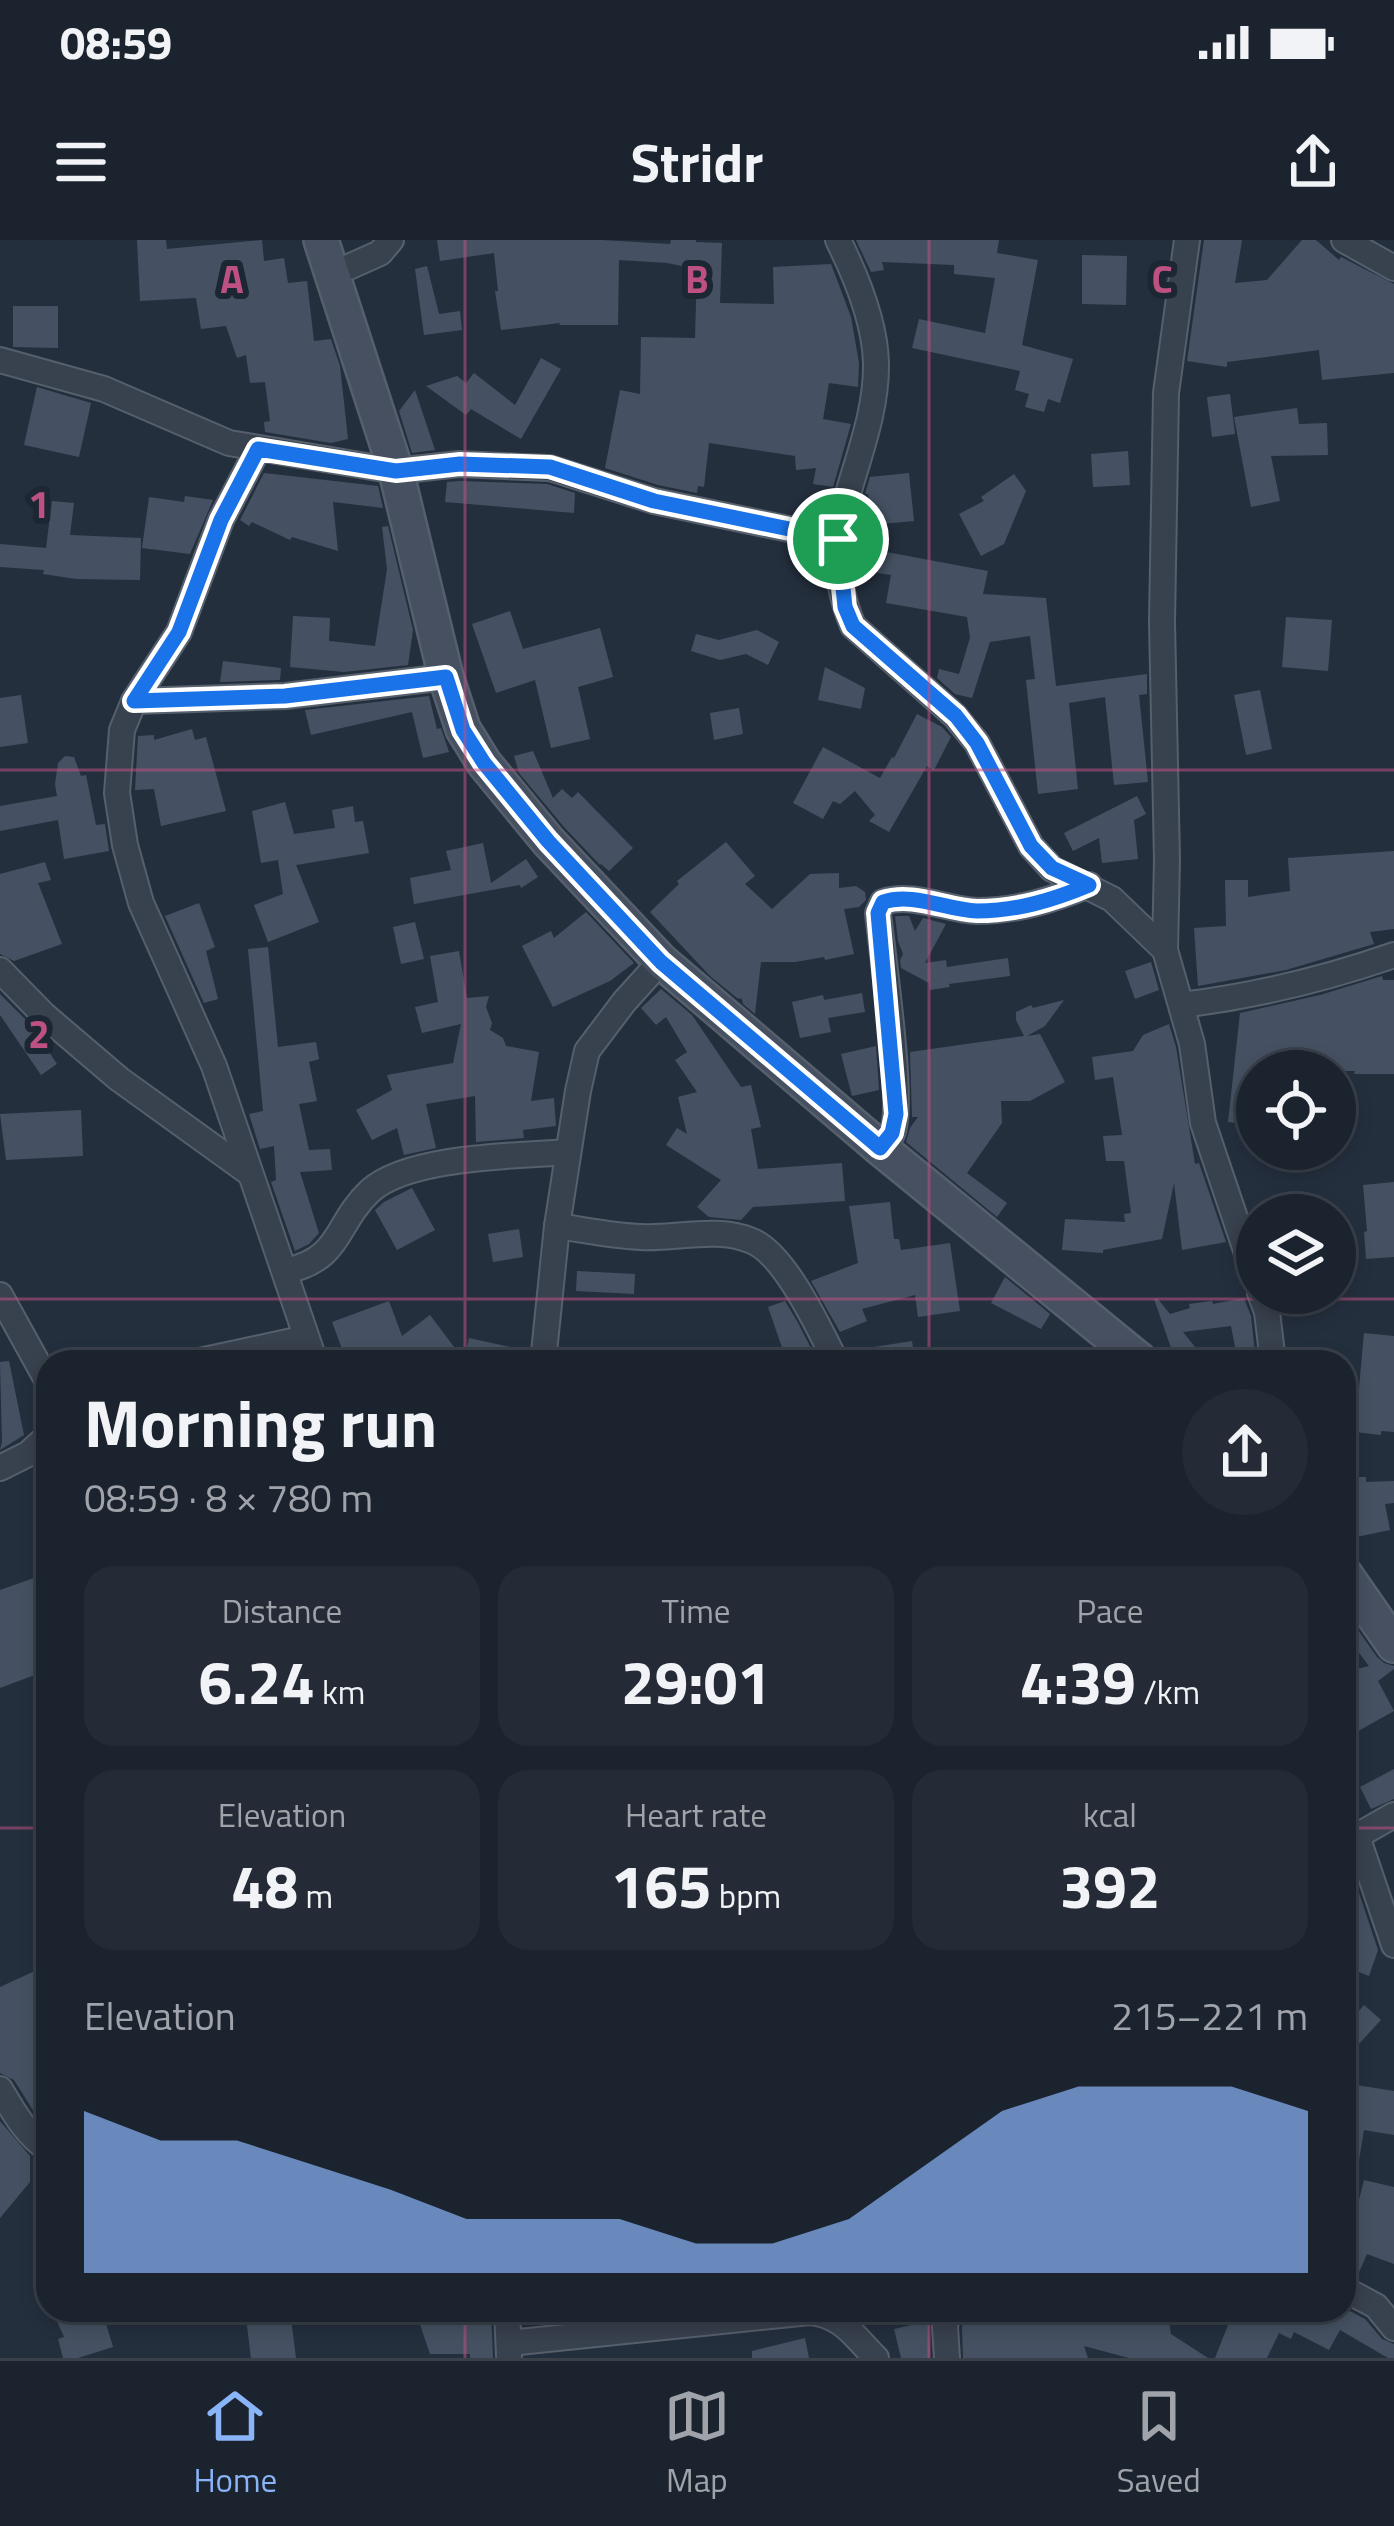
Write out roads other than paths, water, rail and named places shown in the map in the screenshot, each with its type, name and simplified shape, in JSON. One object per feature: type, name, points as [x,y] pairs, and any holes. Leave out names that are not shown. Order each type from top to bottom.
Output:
[{"type":"street","points":[[321,240],[396,471],[446,677],[463,730],[484,763],[548,841],[661,962],[1127,1350]]},
{"type":"street","points":[[333,274],[380,253],[392,240]]},
{"type":"street","points":[[838,240],[872,328],[876,364],[859,461],[838,539],[845,607],[853,626],[956,716],[977,743],[1031,846],[1052,868],[1112,899],[1165,950]]},
{"type":"street","points":[[1187,240],[1166,393],[1165,950],[1192,1044],[1203,1123],[1236,1221]]},
{"type":"street","points":[[1344,240],[1394,268]]},
{"type":"street","points":[[0,360],[104,389],[229,443],[396,471],[460,464],[550,467],[654,501],[838,539]]},
{"type":"street","points":[[258,449],[221,520],[179,632],[134,701],[122,730],[117,794],[141,904],[214,1066],[311,1350]]},
{"type":"street","points":[[134,701],[285,696],[446,677]]},
{"type":"street","points":[[880,1148],[892,1133],[896,1114],[878,913],[883,902],[896,898],[975,911],[1049,901],[1089,885]]},
{"type":"street","points":[[1182,1005],[1338,974],[1394,956]]},
{"type":"street","points":[[544,1350],[557,1226],[587,1051],[661,962]]},
{"type":"street","points":[[0,970],[119,1079],[248,1172]]},
{"type":"street","points":[[286,1271],[324,1256],[372,1190],[399,1173],[490,1158],[568,1152]]},
{"type":"street","points":[[557,1226],[638,1238],[715,1234],[756,1241],[792,1282],[830,1350]]},
{"type":"street","points":[[0,1294],[36,1360]]},
{"type":"street","points":[[1267,1314],[1272,1350]]},
{"type":"street","points":[[0,1468],[36,1447]]},
{"type":"street","points":[[1356,1590],[1394,1645]]},
{"type":"street","points":[[1356,1836],[1394,1815]]},
{"type":"street","points":[[1356,1851],[1394,1945]]},
{"type":"street","points":[[0,2089],[36,2140]]},
{"type":"street","points":[[1356,2296],[1376,2306],[1394,2328]]},
{"type":"street","points":[[509,2351],[733,2322]]},
{"type":"street","points":[[840,2322],[876,2358]]},
{"type":"street","points":[[946,2322],[947,2358]]}]
